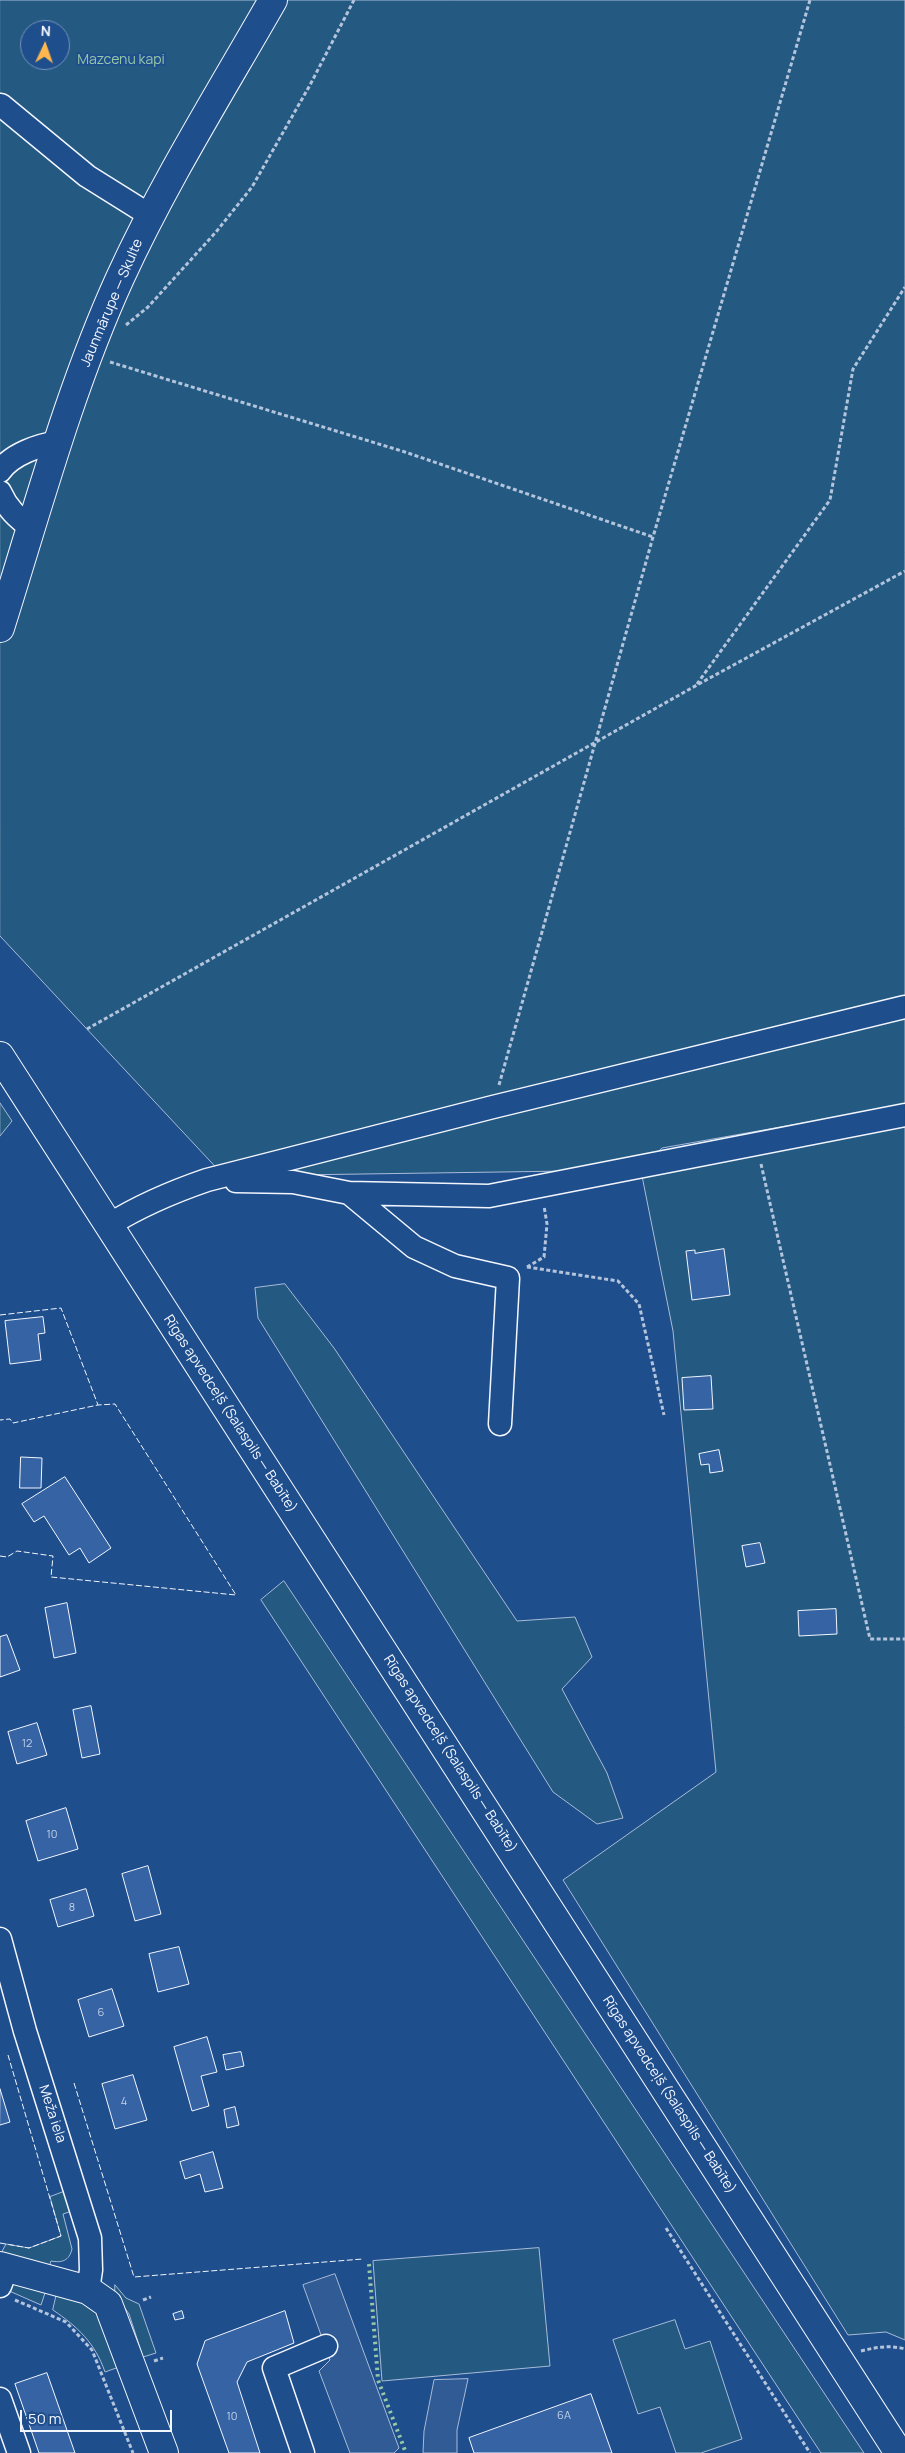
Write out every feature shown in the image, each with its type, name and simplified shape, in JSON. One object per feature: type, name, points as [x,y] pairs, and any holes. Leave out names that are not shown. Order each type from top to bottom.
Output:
[{"type":"main road","name":"Jaunmārupe — Skulte","points":[[0,628],[88,355],[120,278],[150,216],[273,0]]},
{"type":"main road","name":"Rīgas apvedceļš (Salaspils — Babīte)","points":[[0,1056],[899,2453]]},
{"type":"main road","points":[[5,2280],[88,2290],[108,2304],[164,2453]]},
{"type":"street","points":[[1,105],[87,176],[150,216]]},
{"type":"street","points":[[0,472],[5,465],[43,444],[59,442]]},
{"type":"street","points":[[0,492],[5,504],[18,518],[32,528]]},
{"type":"street","points":[[109,1225],[136,1208],[164,1195],[208,1180],[493,1107],[822,1029],[905,1007]]},
{"type":"street","points":[[208,1180],[293,1182],[348,1193],[489,1196],[905,1115]]},
{"type":"street","points":[[348,1193],[414,1247],[455,1266],[517,1272],[500,1424]]},
{"type":"street","name":"Meža iela","points":[[0,1940],[25,2030],[90,2238],[91,2270],[88,2290]]},
{"type":"street","points":[[303,2453],[274,2368],[326,2346]]},
{"type":"street","points":[[0,2400],[19,2453]]},
{"type":"path","points":[[118,331],[148,307],[216,232],[252,187],[310,85],[354,0]]},
{"type":"path","points":[[493,1107],[653,537],[810,0]]},
{"type":"path","points":[[697,685],[830,500],[853,368],[905,287]]},
{"type":"path","points":[[88,355],[405,452],[653,537]]},
{"type":"path","points":[[87,1029],[905,570]]},
{"type":"path","points":[[756,1144],[870,1639],[905,1639]]},
{"type":"path","points":[[517,1272],[544,1257],[547,1224],[540,1186]]},
{"type":"path","points":[[517,1272],[618,1281],[639,1304],[664,1416]]},
{"type":"path","points":[[666,2228],[810,2453]]},
{"type":"path","points":[[5,2280],[66,2322],[92,2350],[133,2453]]},
{"type":"path","points":[[143,2300],[151,2297]]},
{"type":"path","points":[[840,2360],[874,2348],[892,2347],[905,2350]]},
{"type":"green space","name":"Mazcenu kapi","points":[[0,0],[905,0],[905,1105],[662,1148],[638,1170],[224,1176],[0,936]]},
{"type":"green space","points":[[0,1103],[12,1121],[0,1136]]},
{"type":"green space","points":[[905,1116],[905,2340],[886,2332],[848,2335],[563,1880],[716,1772],[673,1331],[642,1176]]},
{"type":"green space","points":[[285,1284],[334,1348],[517,1621],[575,1617],[592,1657],[562,1689],[607,1773],[623,1818],[597,1824],[553,1792],[258,1318],[255,1288]]},
{"type":"green space","points":[[284,1581],[864,2453],[821,2453],[261,1600]]},
{"type":"green space","points":[[66,2191],[72,2211],[63,2214],[72,2249],[67,2259],[58,2262],[51,2261],[48,2269],[0,2255],[6,2244],[29,2248],[61,2236],[50,2197]]},
{"type":"green space","points":[[539,2248],[550,2366],[382,2381],[373,2261]]},
{"type":"green space","points":[[15,2282],[46,2290],[41,2305],[7,2290]]},
{"type":"green space","points":[[115,2285],[126,2298],[139,2304],[156,2353],[143,2357],[129,2314],[115,2294]]},
{"type":"green space","points":[[57,2293],[93,2307],[104,2318],[119,2367],[105,2372],[96,2352],[85,2336],[53,2310]]},
{"type":"green space","points":[[675,2320],[685,2349],[710,2341],[742,2439],[701,2453],[676,2453],[660,2407],[638,2414],[613,2340]]},
{"type":"shaded area","points":[[335,2274],[399,2448],[394,2453],[350,2453],[319,2371],[330,2360],[303,2285]]},
{"type":"shaded area","points":[[468,2379],[457,2430],[457,2453],[423,2453],[424,2431],[434,2380]]},
{"type":"building","points":[[724,1249],[730,1295],[692,1300],[686,1251],[695,1250],[695,1253]]},
{"type":"building","points":[[43,1317],[45,1333],[38,1334],[41,1360],[10,1364],[5,1321]]},
{"type":"building","points":[[711,1376],[713,1409],[684,1410],[682,1378]]},
{"type":"building","points":[[719,1450],[723,1471],[710,1473],[709,1464],[701,1465],[699,1454]]},
{"type":"building","points":[[21,1457],[42,1458],[41,1488],[20,1488]]},
{"type":"building","points":[[65,1477],[111,1548],[89,1563],[80,1548],[69,1555],[44,1516],[34,1522],[22,1504]]},
{"type":"building","points":[[760,1543],[765,1563],[746,1567],[742,1546]]},
{"type":"building","points":[[67,1603],[76,1653],[54,1658],[45,1608]]},
{"type":"building","points":[[836,1609],[837,1634],[799,1636],[798,1611]]},
{"type":"building","points":[[7,1635],[20,1670],[0,1677],[0,1637]]},
{"type":"building","points":[[91,1706],[100,1754],[82,1758],[73,1710]]},
{"type":"building","points":[[37,1723],[47,1755],[17,1764],[8,1732]]},
{"type":"building","points":[[66,1808],[78,1849],[38,1861],[26,1821]]},
{"type":"building","points":[[148,1866],[161,1914],[135,1921],[122,1874]]},
{"type":"building","points":[[86,1889],[94,1916],[58,1927],[50,1900]]},
{"type":"building","points":[[179,1947],[189,1984],[158,1992],[149,1954]]},
{"type":"building","points":[[112,1989],[124,2026],[89,2037],[78,2000]]},
{"type":"building","points":[[207,2037],[217,2072],[201,2076],[209,2106],[192,2111],[174,2047]]},
{"type":"building","points":[[241,2052],[244,2066],[226,2070],[223,2055]]},
{"type":"building","points":[[133,2075],[147,2120],[115,2129],[102,2084]]},
{"type":"building","points":[[0,2089],[10,2122],[0,2125]]},
{"type":"building","points":[[235,2107],[239,2125],[227,2128],[224,2110]]},
{"type":"building","points":[[213,2152],[223,2188],[205,2192],[200,2174],[185,2179],[180,2162]]},
{"type":"building","points":[[182,2311],[184,2318],[175,2320],[173,2314]]},
{"type":"building","points":[[285,2311],[294,2343],[247,2362],[237,2382],[260,2453],[229,2453],[197,2364],[205,2341]]},
{"type":"building","points":[[47,2373],[75,2453],[39,2453],[15,2384]]},
{"type":"building","points":[[591,2394],[612,2453],[474,2453],[469,2438]]},
{"type":"hedge","points":[[369,2264],[378,2380],[406,2453]]},
{"type":"fence","points":[[0,1315],[61,1308],[98,1405],[13,1423],[10,1419],[0,1420]]},
{"type":"fence","points":[[0,1556],[7,1557],[17,1551],[53,1556],[51,1577],[236,1595],[115,1404],[98,1405]]},
{"type":"fence","points":[[0,2243],[29,2248],[61,2236],[8,2055]]},
{"type":"fence","points":[[74,2083],[134,2277],[363,2259]]}]
